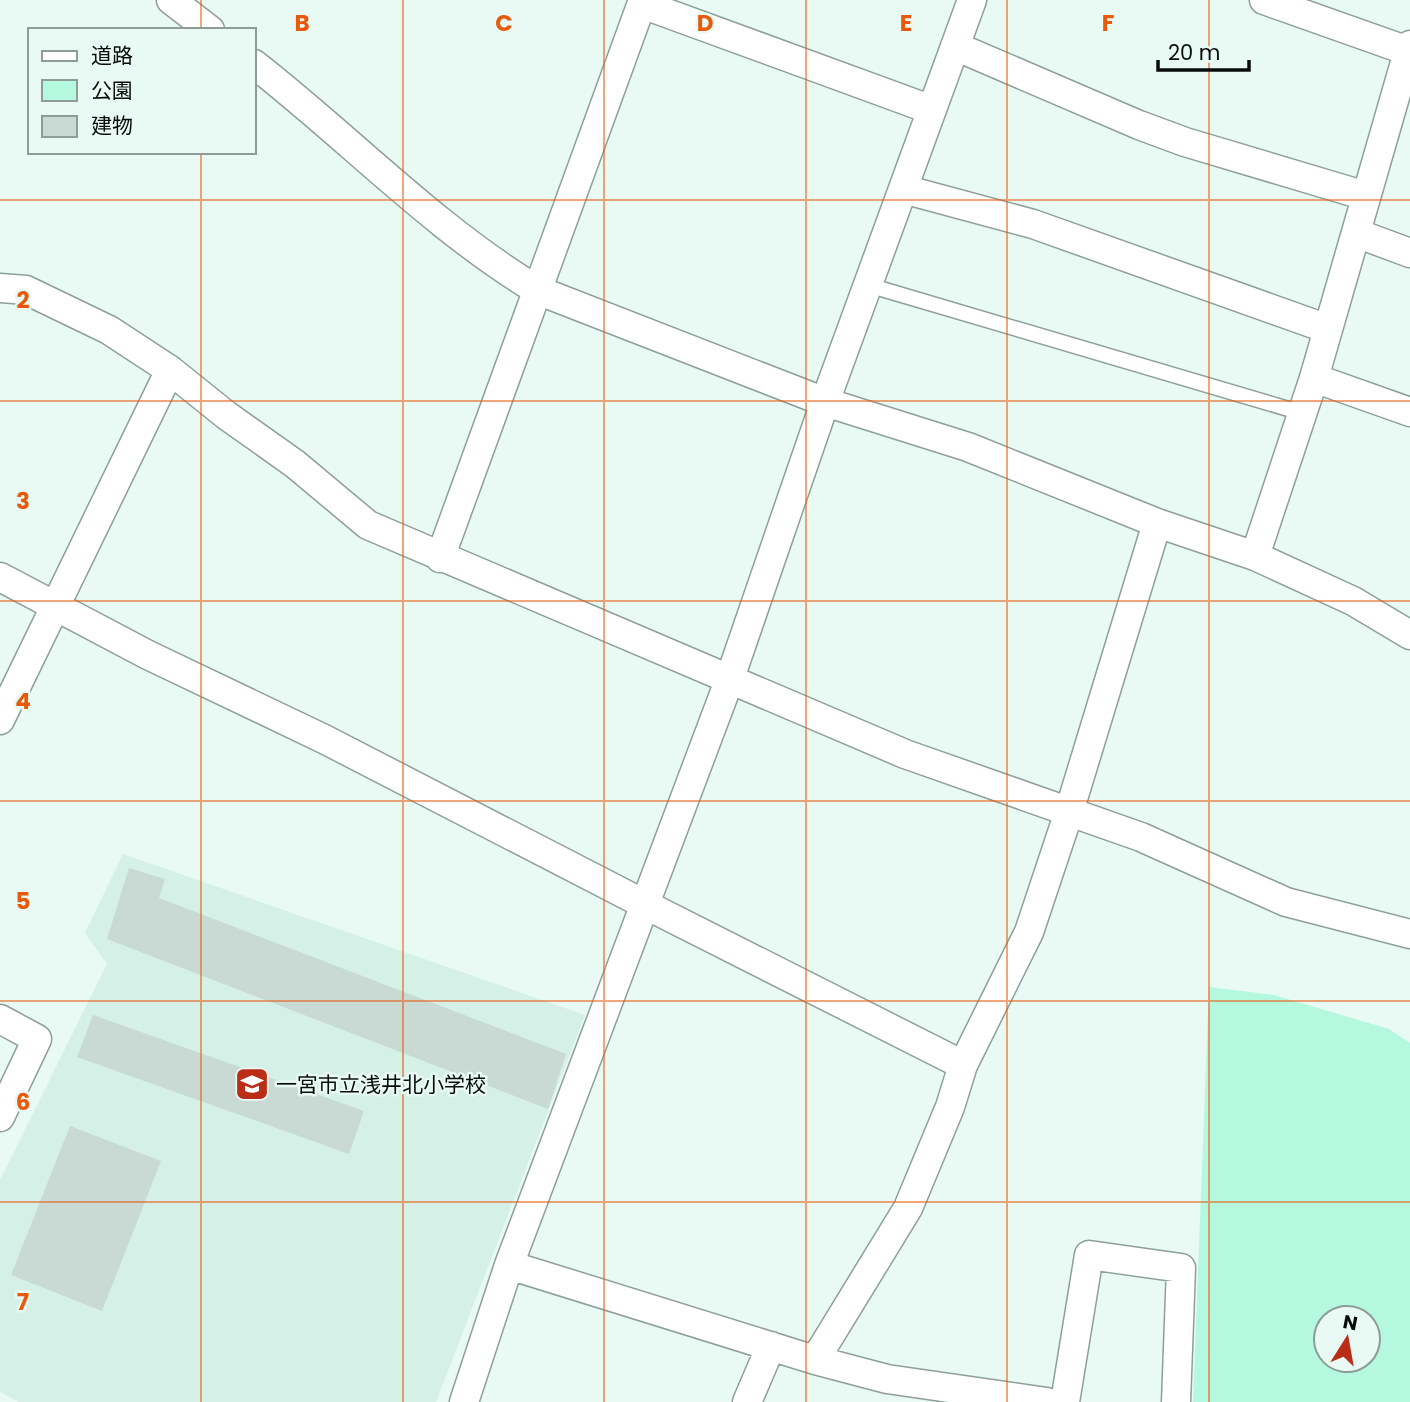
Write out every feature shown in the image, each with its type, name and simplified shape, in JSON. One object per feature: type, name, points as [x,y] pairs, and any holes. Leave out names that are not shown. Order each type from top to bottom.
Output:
[{"type":"street","points":[[171,0],[207,28]]},
{"type":"street","points":[[464,1402],[509,1265],[729,681],[825,402],[972,0]]},
{"type":"street","points":[[1255,556],[1314,378],[1366,196],[1403,99],[1409,48],[1264,0]]},
{"type":"street","points":[[440,558],[643,2],[932,110]]},
{"type":"street","points":[[955,46],[1185,142],[1366,196]]},
{"type":"street","points":[[256,66],[386,177],[502,269],[537,290],[825,402],[968,447],[1157,523],[1255,556],[1353,601],[1410,635]]},
{"type":"street","points":[[903,188],[1033,223],[1328,329]]},
{"type":"street","points":[[1356,233],[1410,253]]},
{"type":"street","points":[[0,289],[26,290],[109,330],[170,370],[226,415],[295,464],[368,525],[440,558],[905,754],[1141,837],[1286,902],[1410,934]]},
{"type":"street","points":[[0,720],[170,370]]},
{"type":"street","points":[[1314,378],[1410,412]]},
{"type":"street","points":[[815,1360],[908,1208],[950,1107],[962,1065],[1029,932],[1069,812],[1157,523]]},
{"type":"street","points":[[0,577],[148,655],[324,738],[962,1065]]},
{"type":"street","points":[[0,1019],[37,1039],[0,1118]]},
{"type":"street","points":[[1065,1402],[1089,1255],[1181,1268],[1176,1402]]},
{"type":"street","points":[[509,1265],[934,1394],[1048,1402]]},
{"type":"street","points":[[747,1402],[771,1346]]},
{"type":"lane","points":[[868,285],[1302,413]]},
{"type":"shaded area","points":[[123,854],[585,1015],[436,1402],[19,1402],[0,1392],[0,1180],[107,964],[85,933]]},
{"type":"green space","points":[[1209,987],[1274,995],[1389,1029],[1410,1043],[1410,1402],[1193,1402]]},
{"type":"building","points":[[129,868],[165,879],[159,898],[566,1054],[548,1109],[107,939]]},
{"type":"building","points":[[93,1015],[364,1111],[349,1154],[77,1057]]},
{"type":"building","points":[[70,1126],[161,1161],[102,1311],[11,1275]]},
{"type":"place","name":"一宮市立浅井北小学校","points":[[252,1084]]}]
